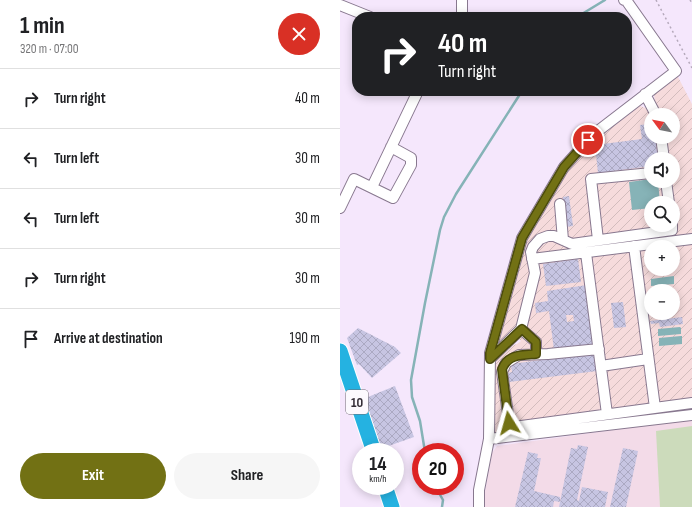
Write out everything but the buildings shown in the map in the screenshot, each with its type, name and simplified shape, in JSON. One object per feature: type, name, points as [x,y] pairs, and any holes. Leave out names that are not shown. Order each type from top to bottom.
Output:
[{"type":"highway","name":"10","points":[[340,351],[371,443]]},
{"type":"highway","points":[[388,495],[392,507]]},
{"type":"street","points":[[462,0],[462,12]]},
{"type":"street","points":[[479,507],[479,490],[489,439],[490,353],[522,238],[564,167],[594,134],[676,71],[626,0],[624,0]]},
{"type":"street","points":[[340,5],[358,12]]},
{"type":"street","points":[[645,94],[652,108]]},
{"type":"street","points":[[372,187],[416,96]]},
{"type":"street","points":[[340,208],[354,179],[393,198],[411,164],[411,158],[391,147]]},
{"type":"street","points":[[598,240],[591,179],[644,174]]},
{"type":"street","points":[[560,204],[563,240]]},
{"type":"street","points":[[490,359],[522,329],[535,273],[531,252],[533,247],[540,239],[548,236],[554,236],[572,244],[657,232]]},
{"type":"street","points":[[532,260],[692,239]]},
{"type":"street","points":[[634,246],[655,408]]},
{"type":"street","points":[[586,253],[607,414]]},
{"type":"street","points":[[522,329],[536,342],[536,354]]},
{"type":"street","points":[[599,349],[519,354],[510,359],[502,369],[508,421],[510,425],[514,427],[692,403]]},
{"type":"street","points":[[601,366],[648,359]]},
{"type":"street","points":[[489,439],[692,415]]},
{"type":"path","points":[[656,0],[692,68]]},
{"type":"shaded area","points":[[677,75],[692,104],[692,410],[495,433],[495,363],[514,345],[521,341],[512,332],[496,346],[526,240],[566,172],[583,151],[597,137],[638,105],[645,108],[644,144],[680,144],[680,108],[652,108],[655,106],[654,92]]},
{"type":"shaded area","points":[[644,180],[644,188],[659,188],[659,196],[644,196],[644,209],[632,210],[629,182]]},
{"type":"shaded area","points":[[674,276],[674,284],[651,284],[651,279]]},
{"type":"shaded area","points":[[680,327],[681,334],[658,336],[658,329]]},
{"type":"shaded area","points":[[682,336],[682,344],[659,346],[659,338]]},
{"type":"shaded area","points":[[692,419],[692,507],[485,507],[485,492],[492,453],[497,446]]},
{"type":"shaded area","points":[[692,426],[692,507],[660,507],[656,431]]},
{"type":"waterway","points":[[585,12],[605,0]]},
{"type":"waterway","points":[[424,443],[420,421],[412,397],[411,380],[440,230],[444,217],[456,194],[519,96]]},
{"type":"waterway","points":[[440,495],[443,500],[442,507]]},
{"type":"route","points":[[509,423],[502,369],[510,359],[519,354],[536,354],[536,342],[522,329],[490,359],[490,353],[522,238],[564,167],[588,140]]}]
